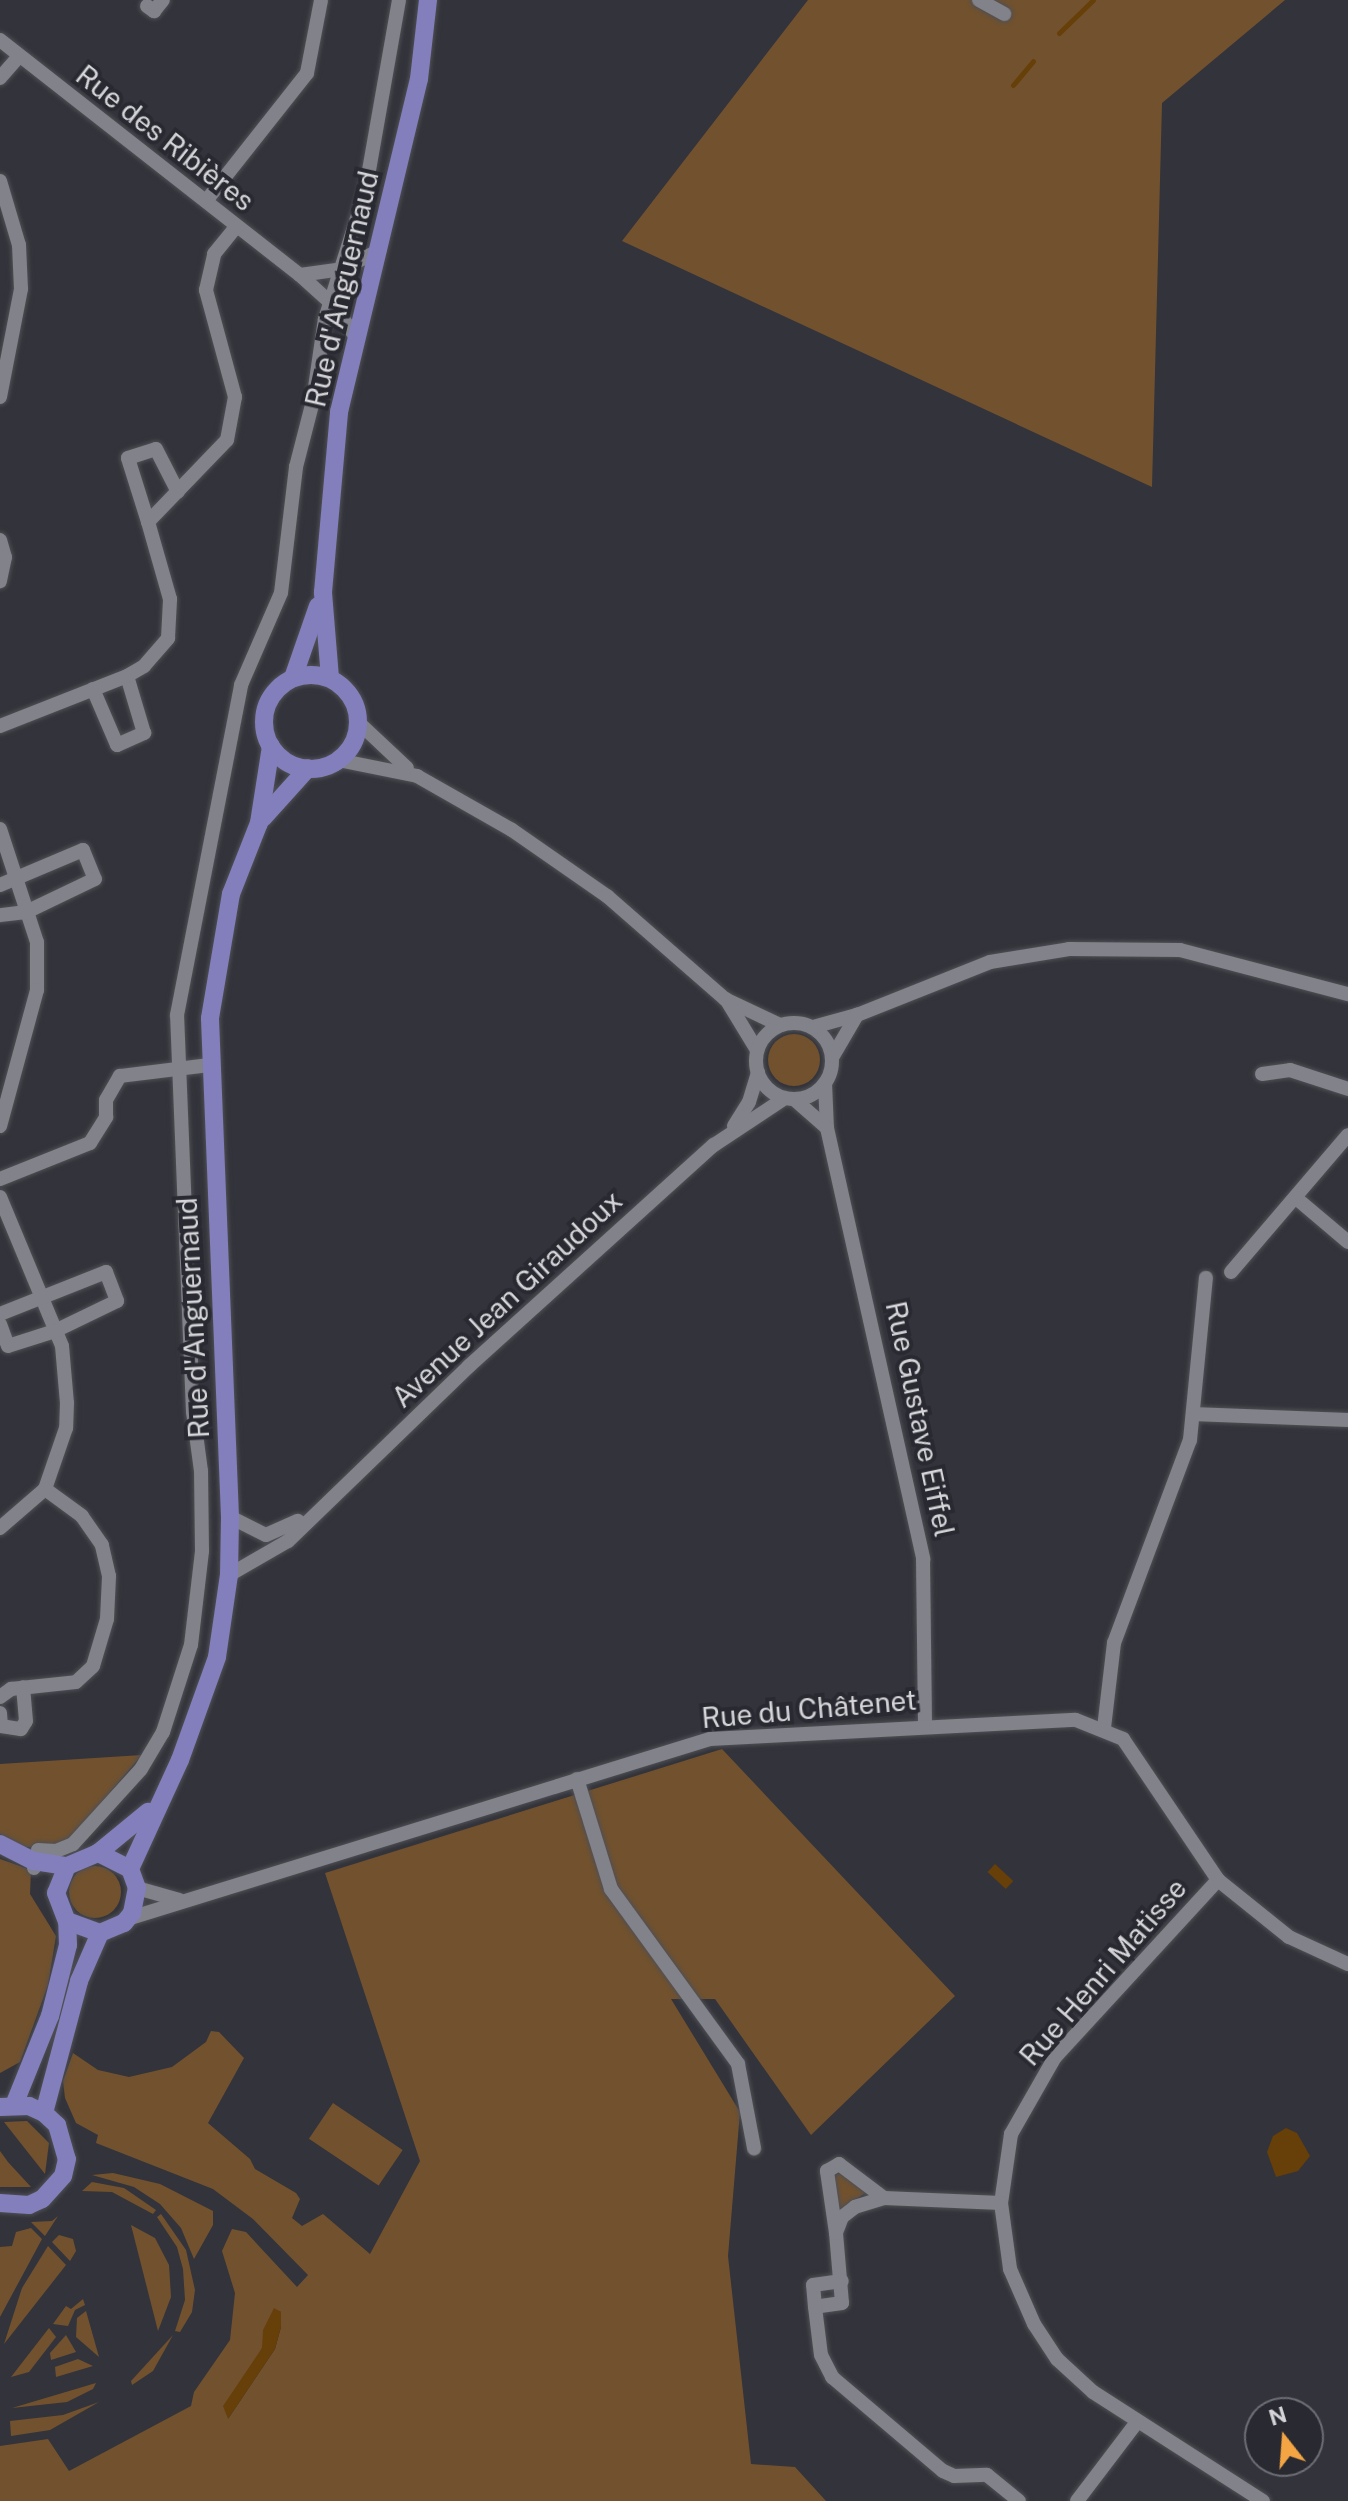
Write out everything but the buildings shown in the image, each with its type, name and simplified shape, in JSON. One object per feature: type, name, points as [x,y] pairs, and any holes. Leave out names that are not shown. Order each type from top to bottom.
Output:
[{"type":"main road","name":"Rue d'Anguernaud","points":[[330,678],[323,592],[339,412],[419,79],[428,0]]},
{"type":"main road","name":"Rue d'Anguernaud","points":[[130,1869],[156,1805],[180,1760],[217,1657],[229,1575],[230,1517],[210,1065],[215,966],[231,894],[259,823],[271,746],[265,710],[280,686],[293,678],[323,592]]},
{"type":"main road","points":[[271,746],[286,762],[308,768],[338,760],[353,744],[358,722],[353,699],[330,678],[293,678]]},
{"type":"main road","name":"Rue d'Anguernaud","points":[[259,823],[308,768]]},
{"type":"main road","name":"Rue d'Anguernaud","points":[[67,1866],[98,1853],[156,1805]]},
{"type":"main road","points":[[0,1844],[34,1864],[67,1866],[56,1893],[67,1921],[68,1945],[50,2016],[7,2106],[44,2113],[65,2141],[63,2176],[42,2199],[2,2208]]},
{"type":"main road","points":[[44,2113],[79,1981],[100,1933],[127,1919],[137,1888],[130,1869],[98,1853]]},
{"type":"main road","points":[[67,1921],[100,1933]]},
{"type":"street","points":[[147,6],[154,11],[163,0]]},
{"type":"street","points":[[206,201],[307,73],[321,0]]},
{"type":"street","points":[[34,1864],[38,1850],[56,1851],[73,1844],[141,1769],[163,1732],[191,1645],[202,1551],[201,1471],[193,1412],[181,988],[241,685],[281,593],[296,467],[332,304],[365,193],[399,0]]},
{"type":"street","points":[[979,0],[1004,14]]},
{"type":"street","name":"Rue des Ribières","points":[[0,41],[300,275],[332,304],[356,337]]},
{"type":"street","points":[[0,78],[19,56]]},
{"type":"street","points":[[0,181],[19,245],[21,289],[0,397]]},
{"type":"street","points":[[148,522],[227,440],[235,397],[206,290],[214,254],[236,227]]},
{"type":"street","points":[[300,275],[342,269],[380,250]]},
{"type":"street","points":[[0,726],[127,676],[144,666],[168,638],[170,599],[128,458],[156,449],[178,492]]},
{"type":"street","points":[[0,540],[5,557],[0,581]]},
{"type":"street","points":[[93,689],[117,745],[144,733],[127,676]]},
{"type":"street","points":[[358,722],[417,776],[512,830],[585,880],[725,999],[780,1025],[813,1027],[857,1015],[990,962],[1069,949],[1180,950],[1348,994]]},
{"type":"street","points":[[338,760],[417,776]]},
{"type":"street","points":[[0,829],[37,942],[37,990],[0,1126]]},
{"type":"street","points":[[0,885],[83,850],[95,879],[26,912],[0,915]]},
{"type":"street","points":[[725,999],[757,1050],[758,1072],[768,1088],[789,1098],[827,1128]]},
{"type":"street","points":[[789,1098],[815,1093],[825,1083],[833,1056],[857,1015]]},
{"type":"street","points":[[757,1050],[780,1025]]},
{"type":"street","points":[[813,1027],[833,1056]]},
{"type":"street","points":[[0,1179],[90,1143],[106,1117],[106,1100],[120,1076],[210,1065]]},
{"type":"street","points":[[1262,1074],[1290,1070],[1348,1089]]},
{"type":"street","name":"Avenue Jean Giraudoux","points":[[732,1130],[749,1102],[758,1072]]},
{"type":"street","name":"Rue Gustave Eiffel","points":[[825,1083],[827,1128],[923,1559],[925,1725]]},
{"type":"street","name":"Avenue Jean Giraudoux","points":[[229,1575],[270,1554],[732,1130],[789,1098]]},
{"type":"street","points":[[1231,1272],[1348,1135]]},
{"type":"street","points":[[0,1197],[62,1346],[66,1428],[45,1489],[0,1528]]},
{"type":"street","points":[[1296,1198],[1348,1242]]},
{"type":"street","points":[[0,1314],[106,1272],[117,1301],[55,1331],[8,1346],[0,1324]]},
{"type":"street","points":[[1104,1728],[1114,1643],[1190,1440],[1206,1278]]},
{"type":"street","points":[[1193,1414],[1348,1420]]},
{"type":"street","points":[[0,1697],[23,1687],[76,1682],[93,1666],[107,1619],[109,1576],[102,1545],[82,1516],[45,1489]]},
{"type":"street","name":"Avenue Jean Giraudoux","points":[[230,1517],[266,1535],[319,1508]]},
{"type":"street","points":[[0,1713],[1,1726],[21,1729],[26,1721],[23,1687]]},
{"type":"street","name":"Rue du Châtenet","points":[[127,1919],[710,1739],[925,1725],[1076,1720],[1104,1728],[1123,1739],[1140,1759],[1178,1826],[1218,1880],[1289,1937],[1348,1964]]},
{"type":"street","points":[[577,1779],[611,1889],[738,2064],[754,2148]]},
{"type":"street","name":"Rue Henri Matisse","points":[[1218,1880],[1055,2057],[1011,2134],[1001,2203],[1010,2269],[1034,2324],[1057,2359],[1093,2392],[1263,2501]]},
{"type":"street","name":"Rue du Châtenet","points":[[137,1888],[156,1897],[192,1900]]},
{"type":"street","points":[[815,2307],[842,2303],[842,2281],[827,2171],[839,2164],[884,2198]]},
{"type":"street","points":[[836,2233],[842,2217],[855,2207],[884,2198],[1001,2203]]},
{"type":"street","points":[[842,2281],[813,2285],[821,2355],[832,2377],[943,2471],[954,2476],[987,2475],[1019,2501]]},
{"type":"street","points":[[1077,2501],[1137,2422]]},
{"type":"shaded area","points":[[808,0],[1285,0],[1162,103],[1152,487],[622,241]]},
{"type":"shaded area","points":[[794,1034],[812,1042],[820,1060],[812,1078],[794,1086],[776,1078],[768,1060],[776,1042]]},
{"type":"shaded area","points":[[722,1749],[955,1996],[811,2135],[715,1999],[671,1999],[740,2112],[728,2256],[751,2464],[795,2467],[826,2501],[0,2501],[0,2446],[48,2439],[69,2471],[191,2406],[194,2392],[230,2340],[235,2293],[222,2251],[232,2229],[246,2232],[297,2287],[308,2275],[253,2219],[213,2189],[96,2143],[98,2135],[76,2123],[65,2098],[63,2081],[73,2053],[98,2070],[129,2077],[172,2067],[206,2042],[211,2031],[219,2032],[244,2058],[208,2123],[250,2159],[255,2169],[296,2193],[300,2199],[292,2218],[302,2226],[323,2214],[370,2254],[420,2161],[325,1873]],"holes":[[[274,2309],[281,2312],[281,2327],[275,2349],[228,2419],[262,2348]]]},
{"type":"shaded area","points":[[142,1755],[69,1840],[53,1847],[25,1847],[0,1834],[0,1764]]},
{"type":"shaded area","points":[[0,1859],[31,1870],[30,1894],[56,1936],[48,1985],[20,2062],[0,2073]]},
{"type":"shaded area","points":[[995,1864],[1013,1881],[1006,1889],[987,1872]]},
{"type":"shaded area","points":[[95,1866],[113,1874],[121,1892],[113,1910],[95,1918],[77,1910],[69,1892],[77,1874]]},
{"type":"shaded area","points":[[333,2103],[403,2150],[379,2186],[309,2139]]},
{"type":"shaded area","points":[[27,2121],[49,2143],[45,2174],[4,2122]]},
{"type":"shaded area","points":[[1286,2128],[1297,2133],[1310,2156],[1298,2171],[1276,2177],[1267,2152],[1273,2136]]},
{"type":"shaded area","points":[[0,2151],[8,2162],[31,2187],[0,2187]]},
{"type":"shaded area","points":[[113,2173],[160,2184],[213,2211],[213,2225],[194,2259],[181,2228],[160,2204],[134,2187],[92,2175]]},
{"type":"shaded area","points":[[841,2173],[867,2192],[839,2210],[834,2189],[835,2175]]},
{"type":"shaded area","points":[[92,2182],[124,2188],[156,2210],[153,2214],[112,2192],[82,2191]]},
{"type":"shaded area","points":[[161,2214],[186,2250],[195,2290],[192,2312],[180,2332],[175,2331],[185,2300],[183,2269],[177,2247],[157,2217]]},
{"type":"shaded area","points":[[58,2216],[45,2236],[31,2222],[52,2221]]},
{"type":"shaded area","points":[[131,2225],[155,2238],[169,2265],[171,2297],[158,2331]]},
{"type":"shaded area","points":[[31,2228],[42,2239],[0,2317],[0,2247],[12,2246],[16,2232]]},
{"type":"shaded area","points":[[59,2235],[73,2239],[76,2251],[70,2261],[52,2242]]},
{"type":"shaded area","points":[[48,2246],[66,2265],[4,2344],[22,2288]]},
{"type":"shaded area","points":[[83,2299],[85,2305],[75,2310],[68,2326],[53,2324],[66,2306],[71,2309]]},
{"type":"shaded area","points":[[274,2308],[281,2312],[281,2327],[275,2349],[228,2419],[223,2406],[262,2348],[263,2330]]},
{"type":"shaded area","points":[[86,2311],[99,2357],[76,2337],[77,2318]]},
{"type":"shaded area","points":[[49,2328],[56,2337],[29,2372],[11,2377]]},
{"type":"shaded area","points":[[66,2335],[76,2352],[51,2360],[50,2353]]},
{"type":"shaded area","points":[[173,2335],[153,2371],[132,2385],[131,2381]]},
{"type":"shaded area","points":[[78,2359],[93,2366],[56,2377],[55,2367]]},
{"type":"shaded area","points":[[96,2383],[93,2389],[67,2402],[12,2408]]},
{"type":"shaded area","points":[[99,2402],[50,2430],[11,2436],[10,2421],[63,2415]]},
{"type":"waterway","points":[[1059,33],[1093,0]]},
{"type":"waterway","points":[[1013,85],[1033,61]]}]
